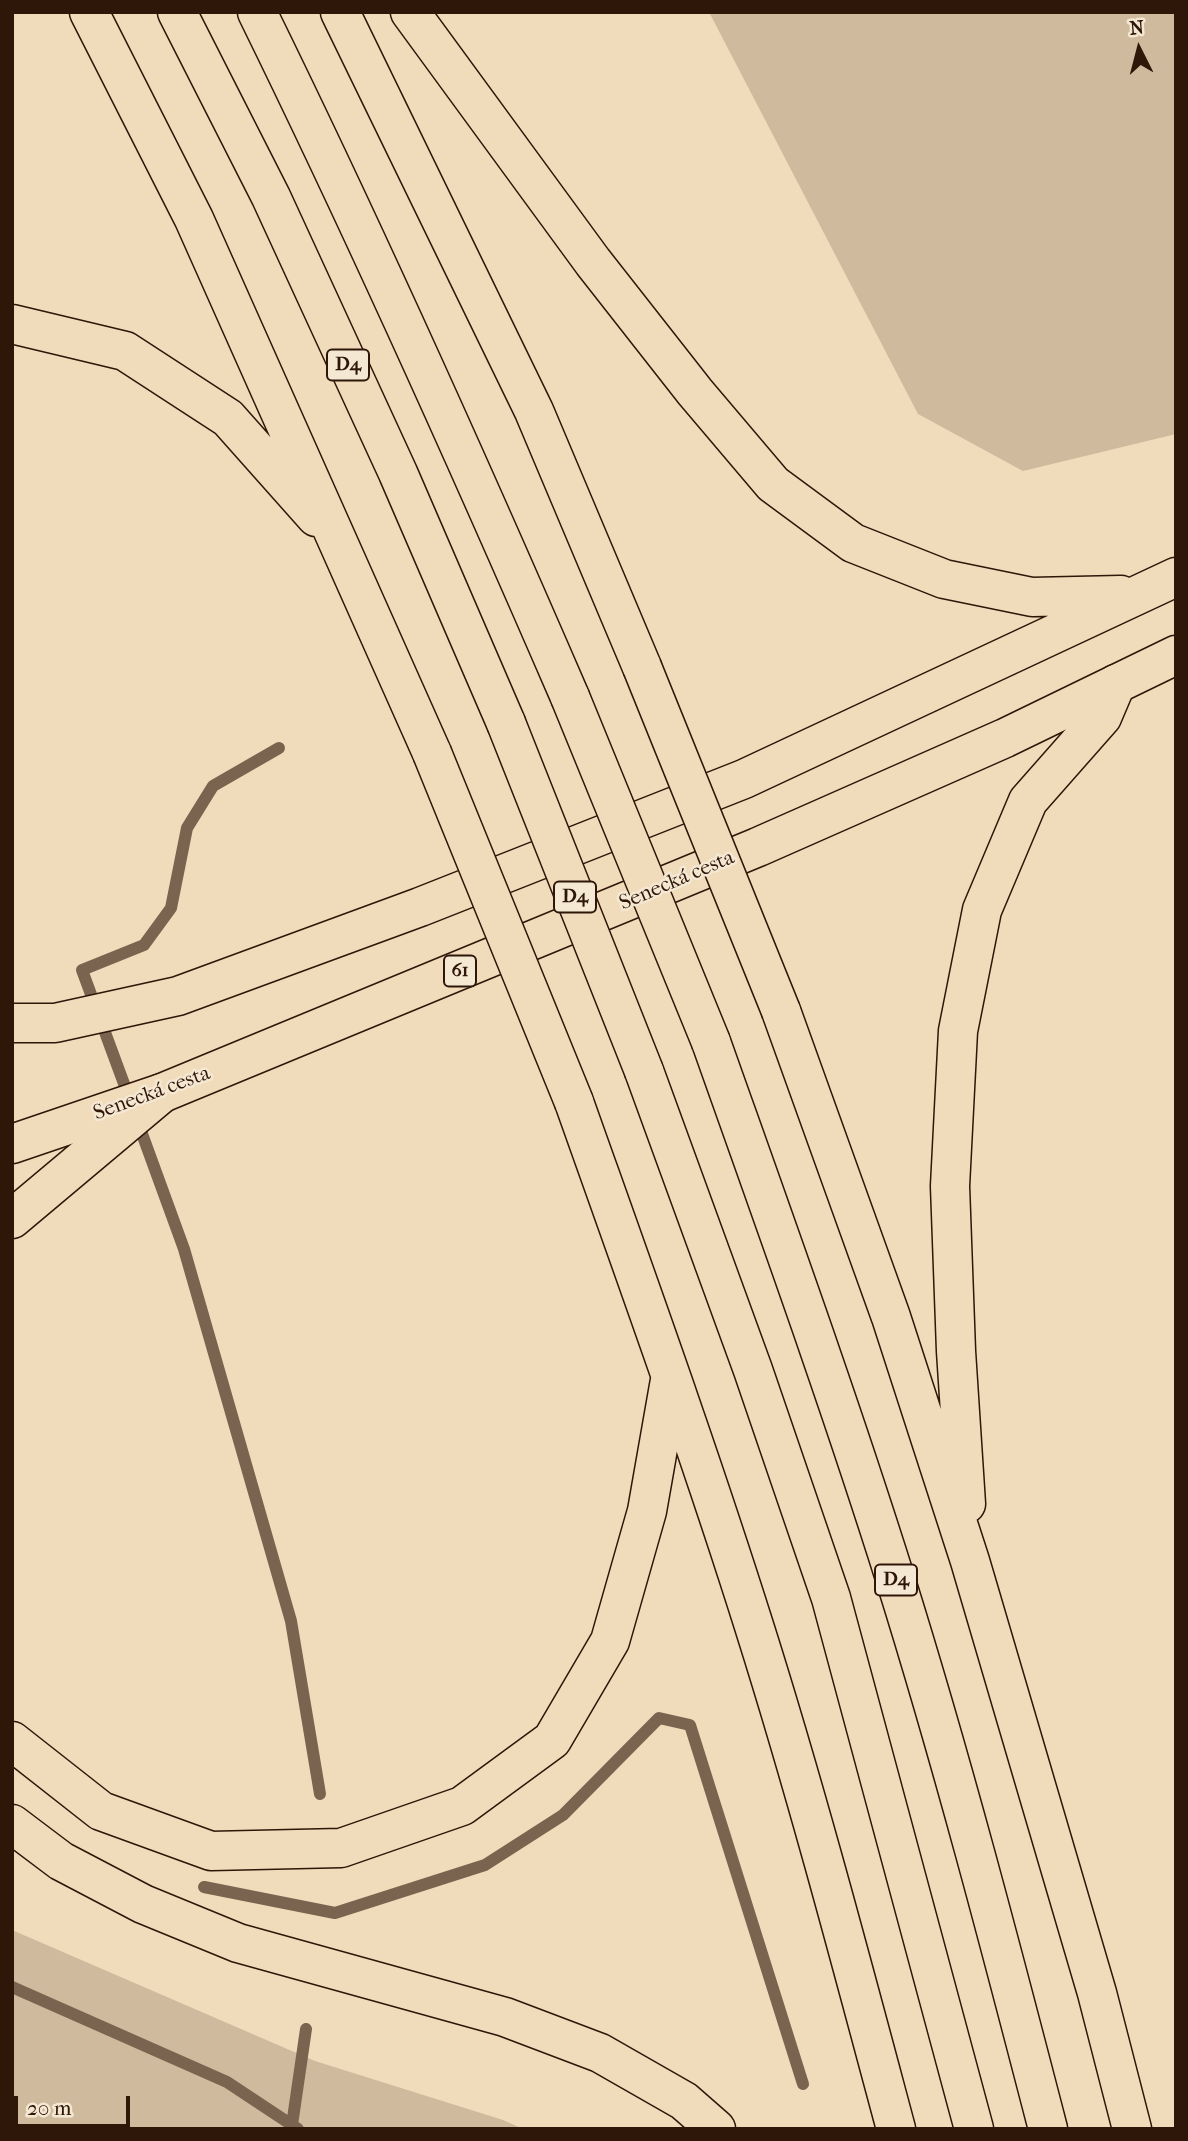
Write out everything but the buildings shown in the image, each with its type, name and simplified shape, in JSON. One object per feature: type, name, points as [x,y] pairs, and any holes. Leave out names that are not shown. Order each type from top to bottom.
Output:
[{"type":"main road","points":[[89,12],[194,219],[341,544],[432,753],[574,1102],[671,1374],[754,1628],[821,1846],[896,2129]]},
{"type":"main road","name":"D4","points":[[177,12],[271,197],[392,460],[506,723],[644,1071],[753,1370],[831,1598],[974,2129]]},
{"type":"main road","name":"D4","points":[[257,12],[335,172],[442,404],[570,697],[711,1042],[818,1343],[895,1578],[964,1808],[1048,2129]]},
{"type":"main road","points":[[340,12],[534,411],[642,667],[780,1011],[891,1317],[970,1562],[1097,1993],[1132,2129]]},
{"type":"main road","points":[[410,12],[610,284],[695,393],[773,484],[853,543],[944,579],[1032,597],[1138,595]]},
{"type":"main road","points":[[12,324],[125,351],[228,418],[341,544]]},
{"type":"main road","points":[[12,1023],[55,1023],[178,996],[420,907],[744,779],[1176,577]]},
{"type":"main road","name":"Senecká cesta","points":[[12,1144],[162,1093],[758,847],[1005,738],[1176,655]]},
{"type":"main road","points":[[970,1562],[956,1351],[950,1186],[958,1031],[982,910],[1028,801],[1102,717],[1116,684]]},
{"type":"main road","points":[[12,1219],[162,1093]]},
{"type":"main road","points":[[12,1741],[101,1811],[211,1851],[341,1848],[462,1806],[552,1740],[610,1641],[647,1511],[671,1374]]},
{"type":"main road","points":[[12,1824],[61,1861],[143,1904],[238,1943],[505,2017],[600,2053],[684,2101],[716,2129]]},
{"type":"shaded area","points":[[709,12],[1176,12],[1176,434],[1023,471],[918,414]]},
{"type":"shaded area","points":[[12,1930],[315,2061],[503,2120],[523,2129],[12,2129]]},
{"type":"waterway","points":[[130,1100],[82,970],[144,945],[171,908],[187,828],[213,786],[279,748]]},
{"type":"waterway","points":[[137,1120],[184,1249],[291,1621],[320,1794]]},
{"type":"waterway","points":[[204,1887],[335,1913],[485,1865],[563,1815],[659,1718],[690,1725],[803,2084]]},
{"type":"waterway","points":[[12,1987],[227,2082],[298,2129]]},
{"type":"waterway","points":[[292,2125],[306,2029]]}]
